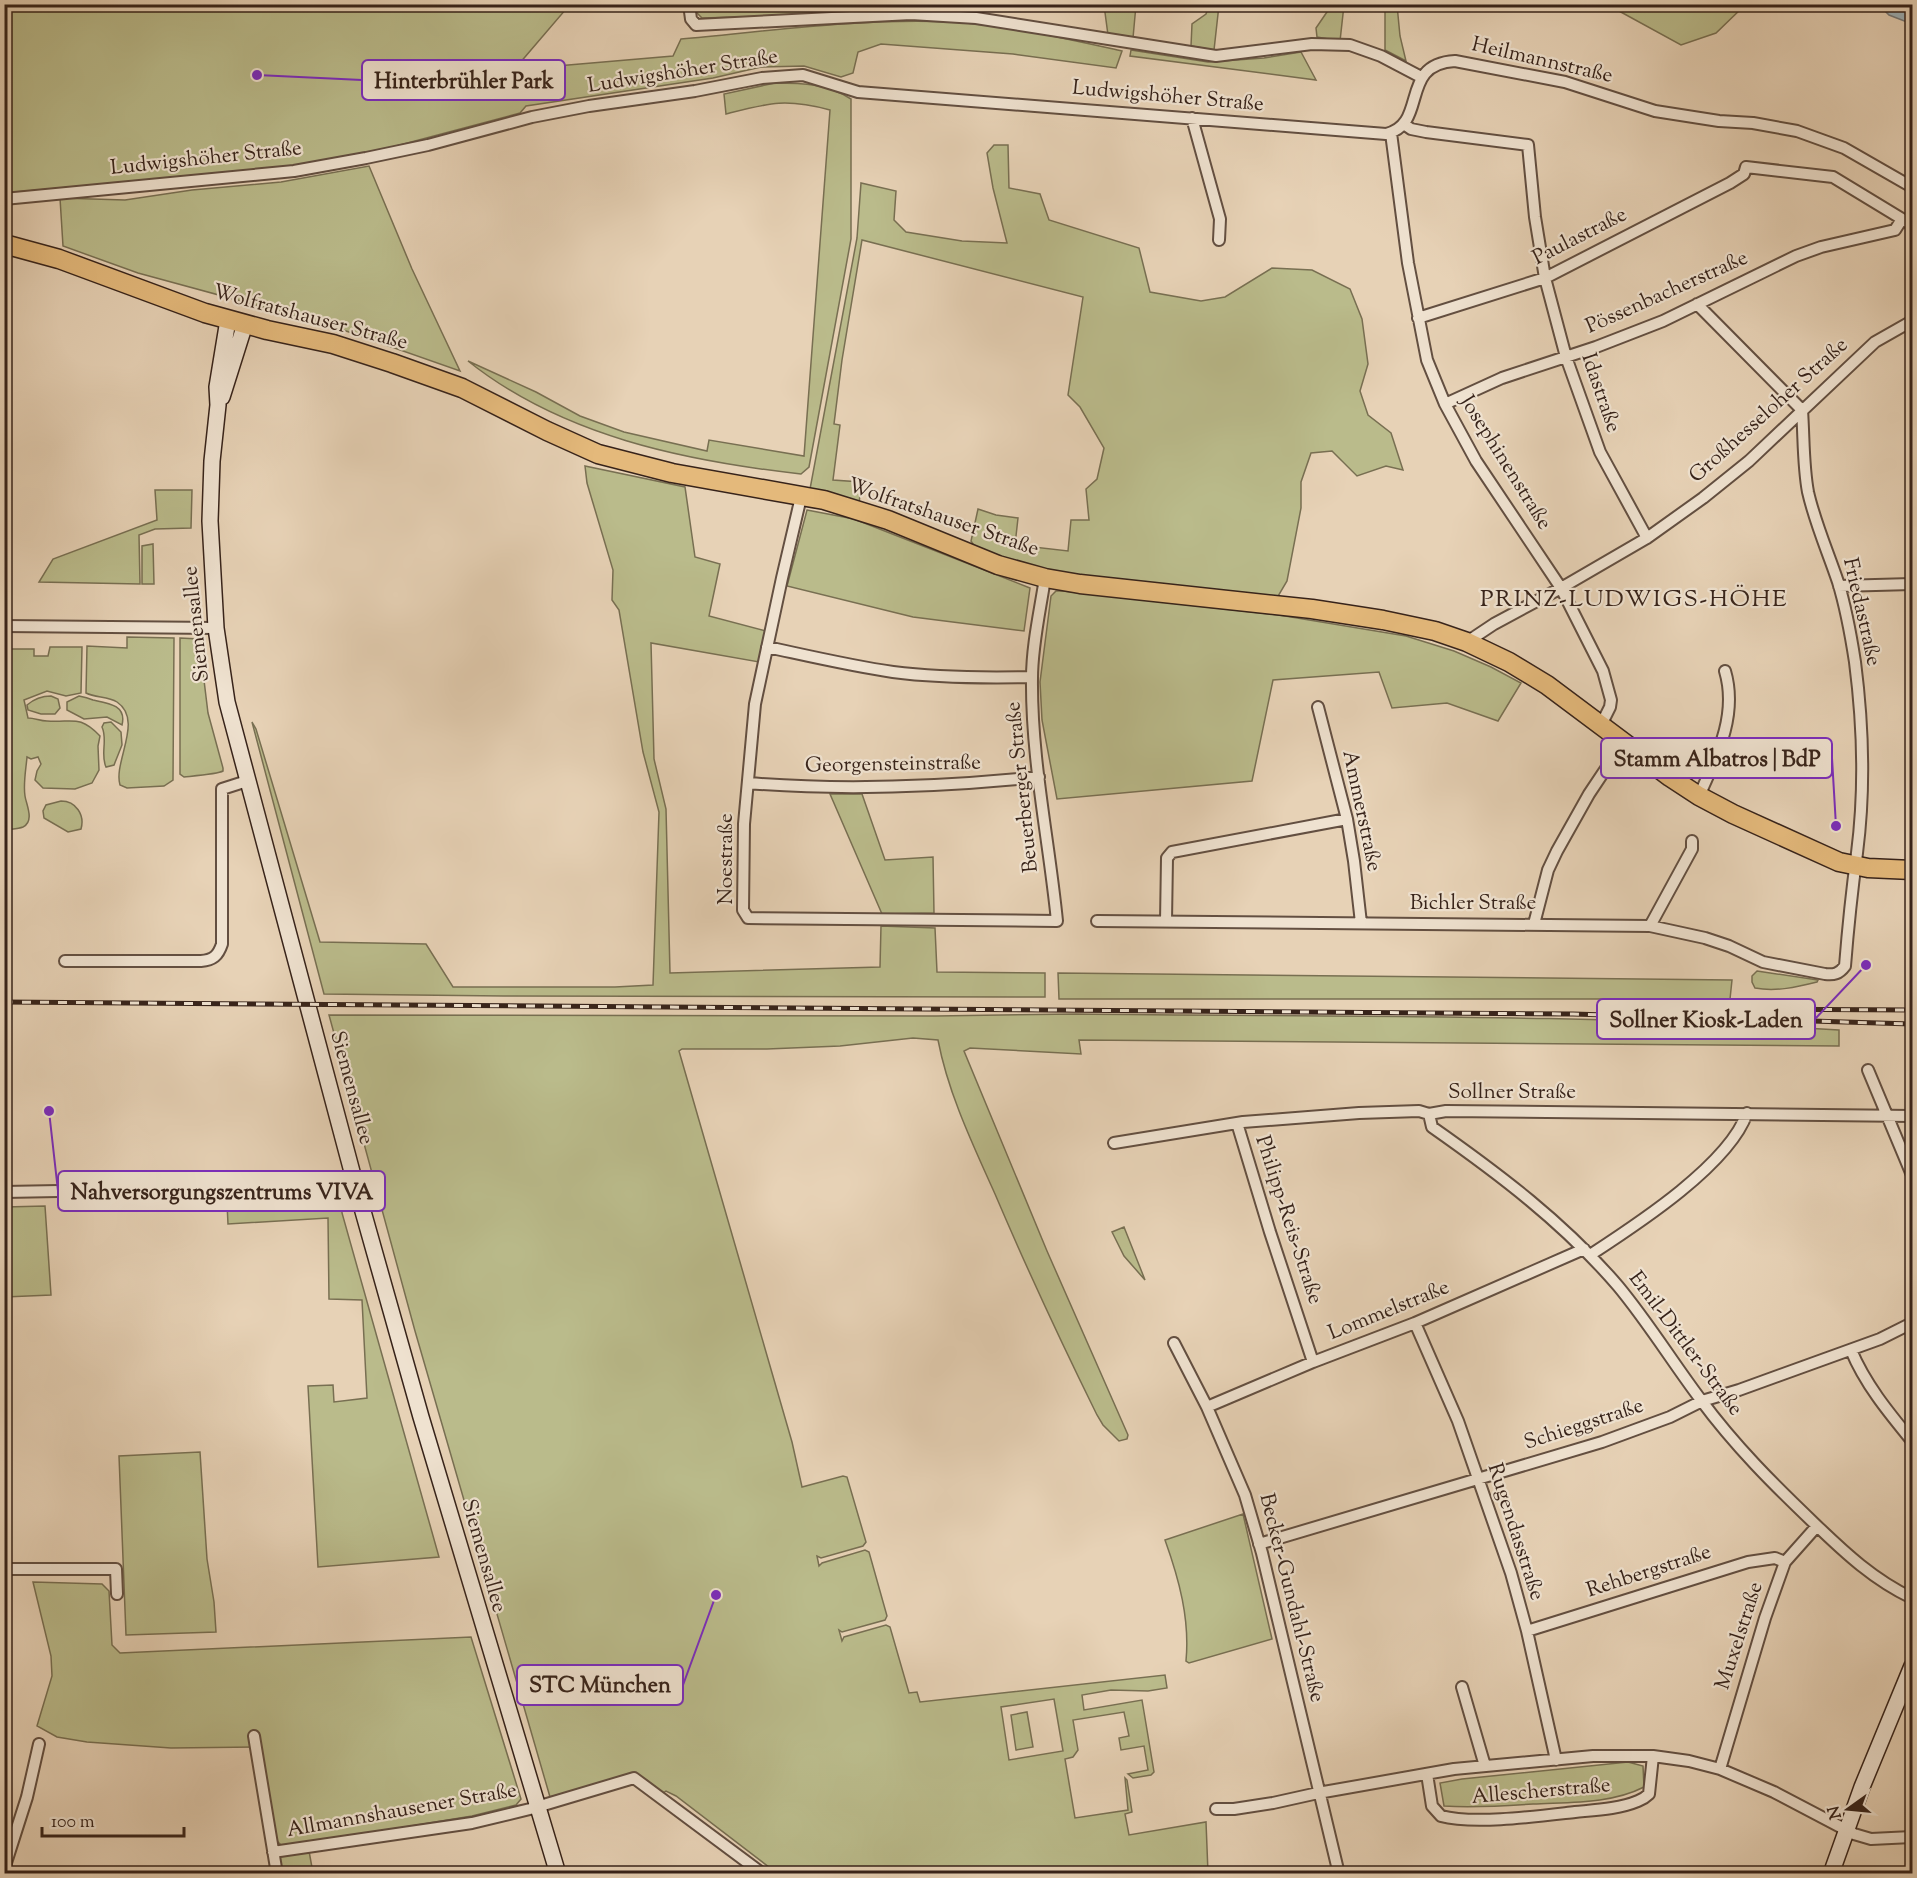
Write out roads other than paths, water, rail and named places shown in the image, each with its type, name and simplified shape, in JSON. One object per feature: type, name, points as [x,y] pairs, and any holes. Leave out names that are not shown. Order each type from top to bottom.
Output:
[{"type":"main road","name":"Wolfratshauser Straße","points":[[4,244],[59,259],[196,310],[236,322],[333,344],[462,388],[598,454],[672,473],[824,500],[888,520],[998,566],[1080,584],[1312,609],[1413,626],[1467,642],[1509,662],[1547,685],[1623,743],[1699,796],[1834,860],[1854,867],[1912,870]]},
{"type":"main road","name":"Siemensallee","points":[[236,322],[217,387],[218,405],[212,461],[210,522],[216,628],[227,702],[355,1182],[430,1449],[558,1874]]},
{"type":"main road","points":[[1830,1874],[1845,1830],[1912,1666]]},
{"type":"street","points":[[689,4],[691,19],[696,25],[911,15],[976,18],[1216,56],[1312,44],[1350,45],[1381,56],[1421,77],[1411,110],[1404,124],[1391,133]]},
{"type":"street","name":"Heilmannstraße","points":[[1421,77],[1436,64],[1467,62],[1565,82],[1655,111],[1797,131],[1844,148],[1912,187]]},
{"type":"street","name":"Ludwigshöher Straße","points":[[4,198],[294,171],[417,147],[532,117],[782,75],[803,75],[858,92],[1379,135],[1391,133]]},
{"type":"street","points":[[1192,118],[1220,219],[1219,240]]},
{"type":"street","name":"Idastraße","points":[[1404,124],[1412,129],[1426,132],[1528,145],[1535,217],[1545,278],[1566,357],[1600,452],[1647,538]]},
{"type":"street","name":"Josephinenstraße","points":[[1391,133],[1408,263],[1427,359],[1445,404],[1494,490],[1561,588],[1604,671],[1609,688],[1610,707],[1601,725]]},
{"type":"street","name":"Paulastraße","points":[[1418,318],[1545,278],[1715,191],[1744,174],[1746,167],[1833,177],[1902,219]]},
{"type":"street","points":[[1902,219],[1912,225]]},
{"type":"street","name":"Pössenbacherstraße","points":[[1445,404],[1502,378],[1663,321],[1796,256],[1895,231],[1902,219]]},
{"type":"street","points":[[1697,304],[1802,410]]},
{"type":"street","name":"Großhesseloher Straße","points":[[1467,642],[1494,624],[1647,538],[1703,498],[1749,461],[1875,342],[1912,321]]},
{"type":"street","name":"Friedastraße","points":[[1802,410],[1804,459],[1809,492],[1839,585],[1855,663],[1860,726],[1862,769],[1857,853],[1845,966],[1841,972]]},
{"type":"street","name":"Noestraße","points":[[801,497],[755,704],[744,824],[743,910],[748,918],[1057,921]]},
{"type":"street","name":"Beuerberger Straße","points":[[1045,578],[1034,646],[1033,730],[1057,921]]},
{"type":"street","points":[[1839,585],[1912,584]]},
{"type":"street","points":[[4,626],[216,628]]},
{"type":"street","points":[[766,647],[894,672],[995,678],[1032,677]]},
{"type":"street","points":[[1699,796],[1715,761],[1726,727],[1729,686],[1725,671]]},
{"type":"street","name":"Ammerstraße","points":[[1318,707],[1347,819],[1361,923]]},
{"type":"street","points":[[1534,924],[1548,870],[1557,851],[1589,794],[1623,743]]},
{"type":"street","name":"Georgensteinstraße","points":[[748,783],[798,787],[878,788],[941,786],[1039,777]]},
{"type":"street","points":[[65,961],[201,961],[211,960],[219,954],[222,944],[222,789],[247,781]]},
{"type":"street","points":[[1166,921],[1167,858],[1172,852],[1347,819]]},
{"type":"street","points":[[1650,926],[1692,849],[1692,841]]},
{"type":"street","name":"Bichler Straße","points":[[1097,921],[1650,926],[1705,938],[1763,962],[1825,974],[1833,975],[1841,972]]},
{"type":"street","points":[[1868,1070],[1912,1175]]},
{"type":"street","name":"Sollner Straße","points":[[1114,1143],[1237,1123],[1359,1113],[1419,1111],[1429,1114],[1446,1111],[1912,1116]]},
{"type":"street","name":"Lommelstraße","points":[[1207,1407],[1587,1252],[1626,1231],[1695,1179],[1711,1164],[1742,1128],[1747,1113]]},
{"type":"street","name":"Emil-Dittler-Straße","points":[[1429,1114],[1432,1127],[1528,1198],[1587,1252],[1619,1288],[1702,1401],[1770,1482],[1875,1578],[1912,1598]]},
{"type":"street","name":"Philipp-Reis-Straße","points":[[1237,1123],[1313,1362]]},
{"type":"street","points":[[4,1191],[223,1188],[355,1182]]},
{"type":"street","name":"Rugendasstraße","points":[[1415,1323],[1458,1421],[1511,1573],[1527,1631],[1556,1760]]},
{"type":"street","name":"Schieggstraße","points":[[1260,1544],[1602,1442],[1670,1417],[1702,1401],[1880,1339],[1912,1323]]},
{"type":"street","name":"Becker-Gundahl-Straße","points":[[1174,1343],[1207,1407],[1242,1486],[1260,1544],[1339,1874]]},
{"type":"street","points":[[1851,1350],[1857,1366],[1912,1441]]},
{"type":"street","name":"Muxelstraße","points":[[1720,1769],[1765,1618],[1785,1562],[1816,1526]]},
{"type":"street","name":"Rehbergstraße","points":[[1527,1631],[1748,1562],[1775,1558],[1785,1562]]},
{"type":"street","points":[[4,1569],[116,1569],[117,1594]]},
{"type":"street","points":[[1462,1688],[1485,1766]]},
{"type":"street","points":[[254,1736],[277,1874]]},
{"type":"street","points":[[4,1869],[27,1797],[39,1744]]},
{"type":"street","name":"Allescherstraße","points":[[1216,1809],[1234,1809],[1427,1774],[1485,1766],[1622,1754],[1653,1755],[1720,1769],[1774,1792],[1845,1830],[1871,1839],[1912,1837]]},
{"type":"street","name":"Allescherstraße","points":[[1427,1774],[1432,1806],[1441,1816],[1483,1819],[1527,1817],[1636,1802],[1649,1794],[1653,1755]]},
{"type":"street","name":"Allmannshausener Straße","points":[[273,1852],[472,1823],[633,1778],[763,1874]]},
{"type":"water","points":[[1879,5],[1912,5],[1912,24],[1889,15]]},
{"type":"railway","points":[[4,1002],[1573,1014],[1912,1024]]},
{"type":"railway","points":[[1715,1009],[1912,1010]]},
{"type":"place","name":"Hinterbrühler Park","points":[[257,75]]},
{"type":"place","name":"Stamm Albatros | BdP","points":[[1836,826]]},
{"type":"place","name":"Sollner Kiosk-Laden","points":[[1866,965]]},
{"type":"place","name":"Nahversorgungszentrums VIVA","points":[[49,1111]]},
{"type":"place","name":"STC München","points":[[716,1595]]},
{"type":"district","name":"PRINZ-LUDWIGS-HÖHE","points":[[1634,600]]}]
